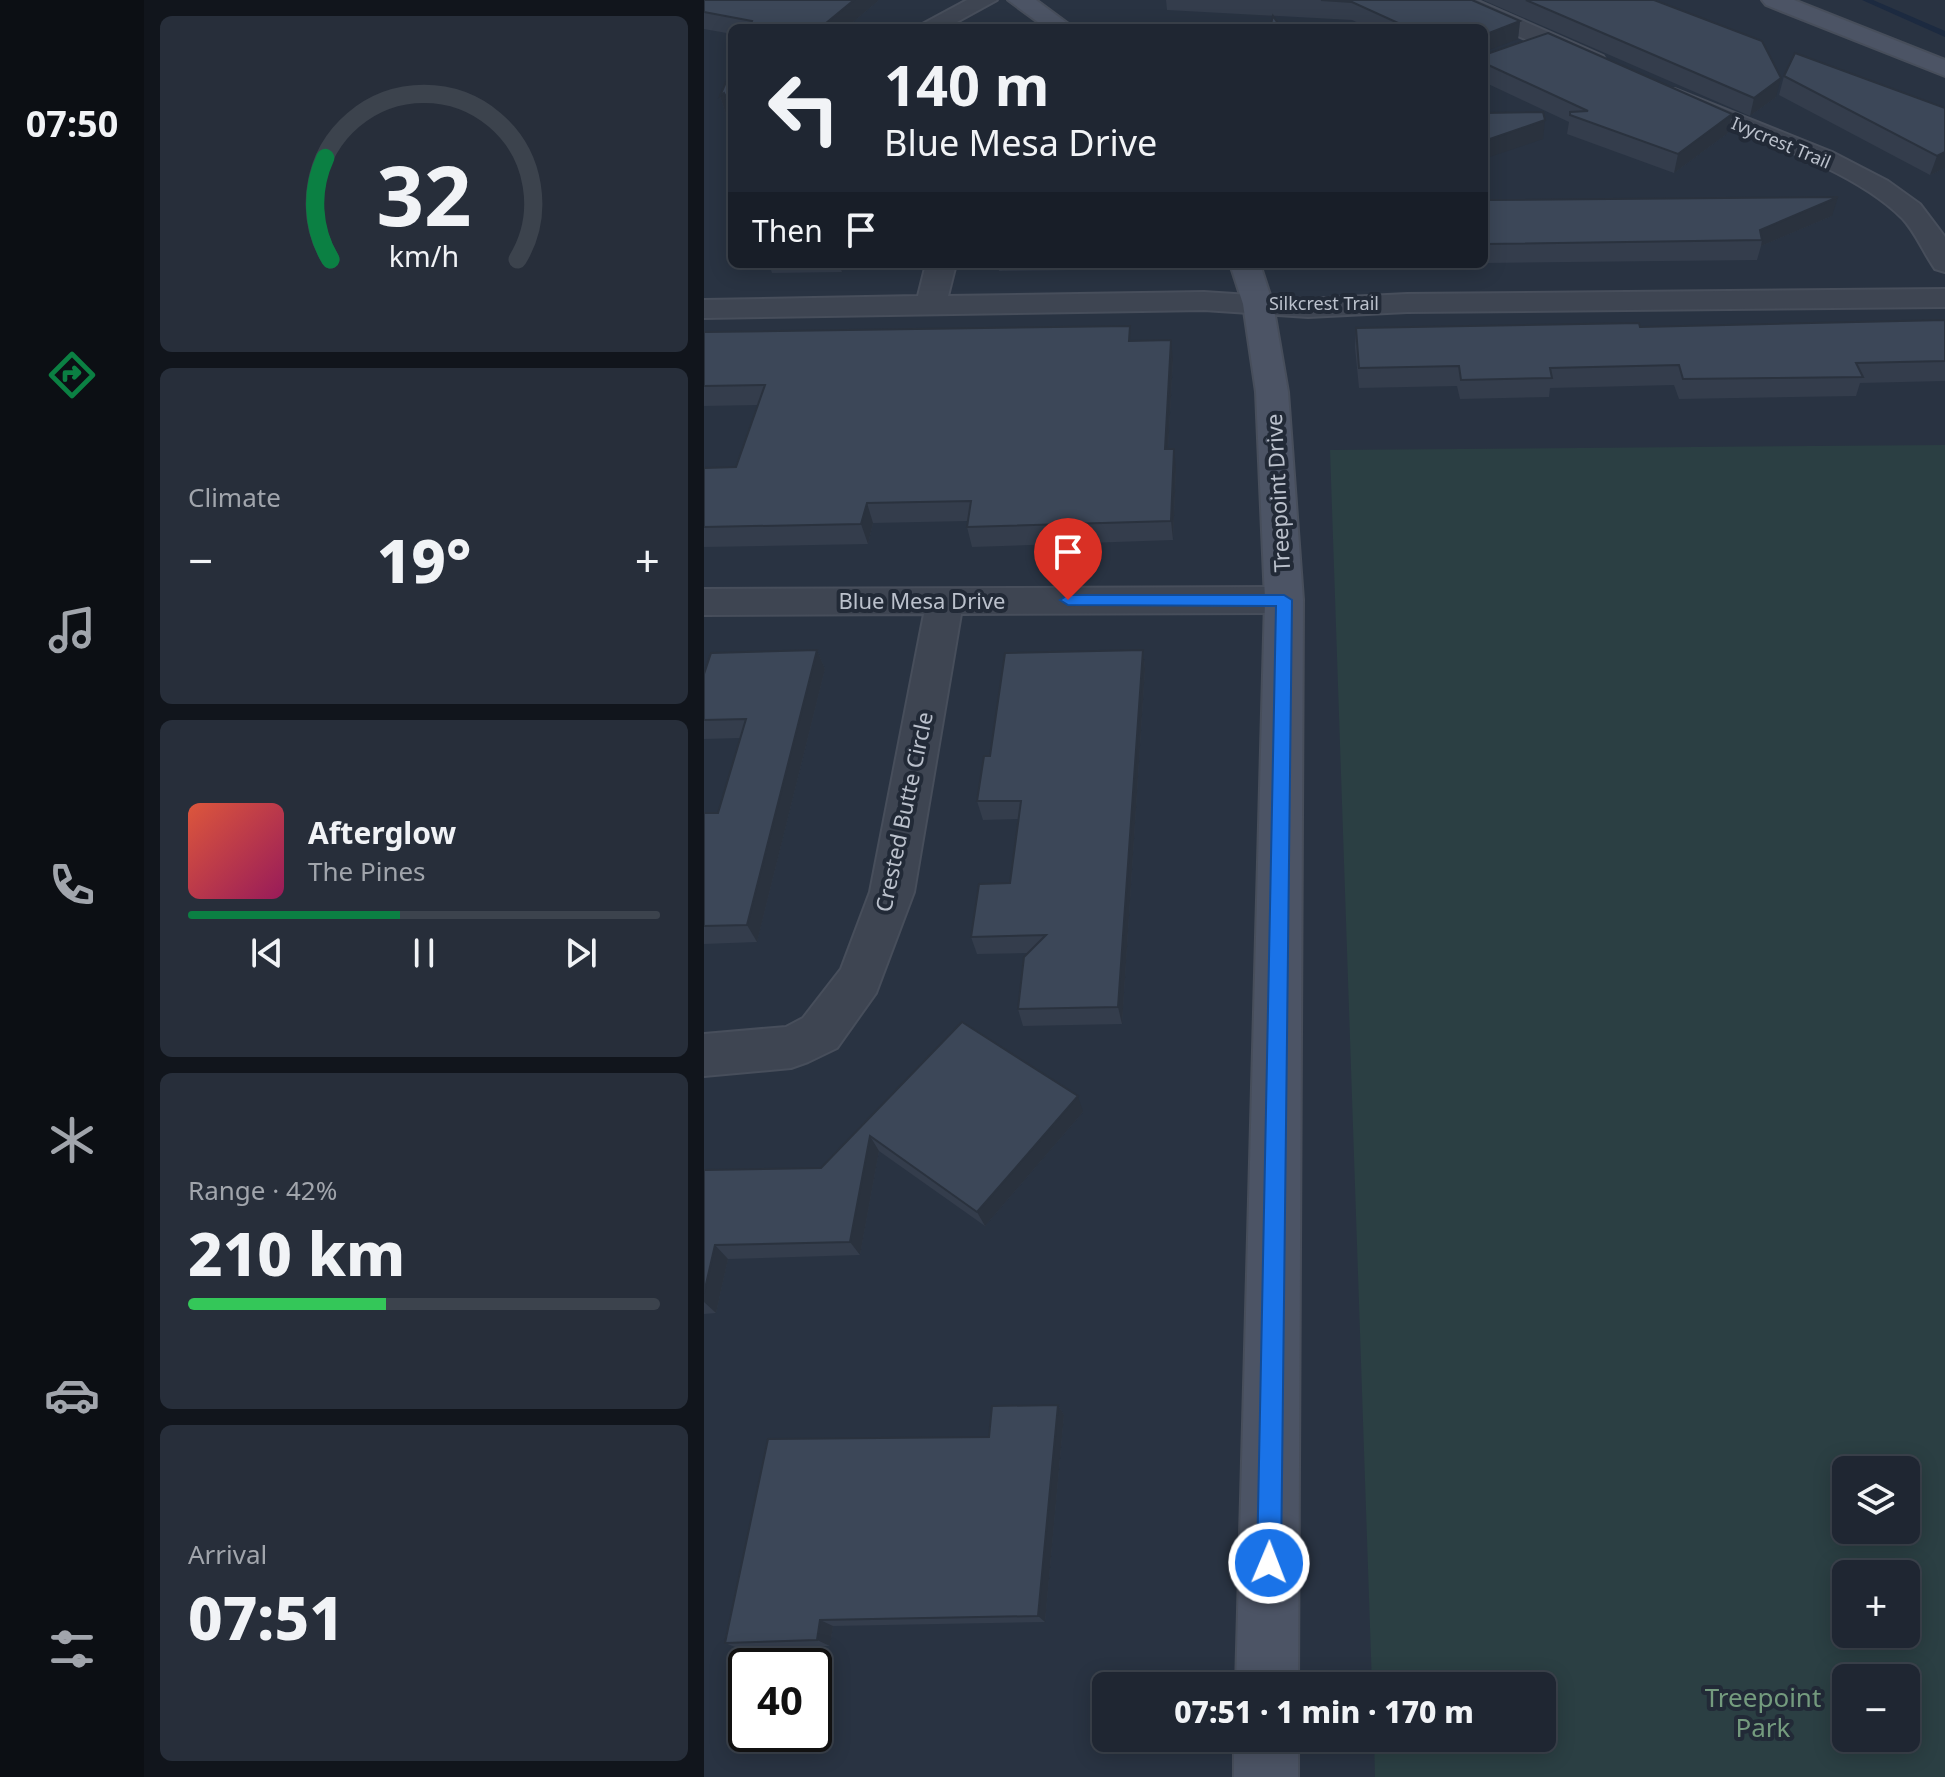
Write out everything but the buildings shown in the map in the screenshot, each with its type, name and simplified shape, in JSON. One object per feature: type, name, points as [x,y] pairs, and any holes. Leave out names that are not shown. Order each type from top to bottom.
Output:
[{"type":"street","points":[[935,24],[985,0]]},
{"type":"street","points":[[1020,0],[1056,24]]},
{"type":"street","points":[[1457,0],[1616,71]]},
{"type":"street","points":[[1774,0],[1945,69]]},
{"type":"street","points":[[1509,54],[1546,40]]},
{"type":"street","name":"Ivycrest Trail","points":[[1658,89],[1864,180],[1904,205],[1929,233],[1945,263]]},
{"type":"street","points":[[931,305],[940,268]]},
{"type":"street","name":"Silkcrest Trail","points":[[704,309],[1204,301],[1251,284],[1308,308],[1407,303],[1945,298]]},
{"type":"street","name":"Treepoint Drive","points":[[1251,284],[1272,392],[1284,600],[1267,1672]]},
{"type":"street","name":"Crested Butte Circle","points":[[704,1055],[791,1047],[820,1033],[860,979],[892,892],[945,600]]},
{"type":"street","name":"Blue Mesa Drive","points":[[704,602],[1284,600]]},
{"type":"street","points":[[1266,1752],[1266,1777]]},
{"type":"green space","name":"Treepoint Park","points":[[1945,445],[1945,1777],[1375,1777],[1374,1752],[1556,1752],[1556,1672],[1372,1672],[1330,450]]},
{"type":"waterway","points":[[1866,0],[1945,34]]},
{"type":"route","points":[[1068,600],[1284,600],[1269,1563]]}]
